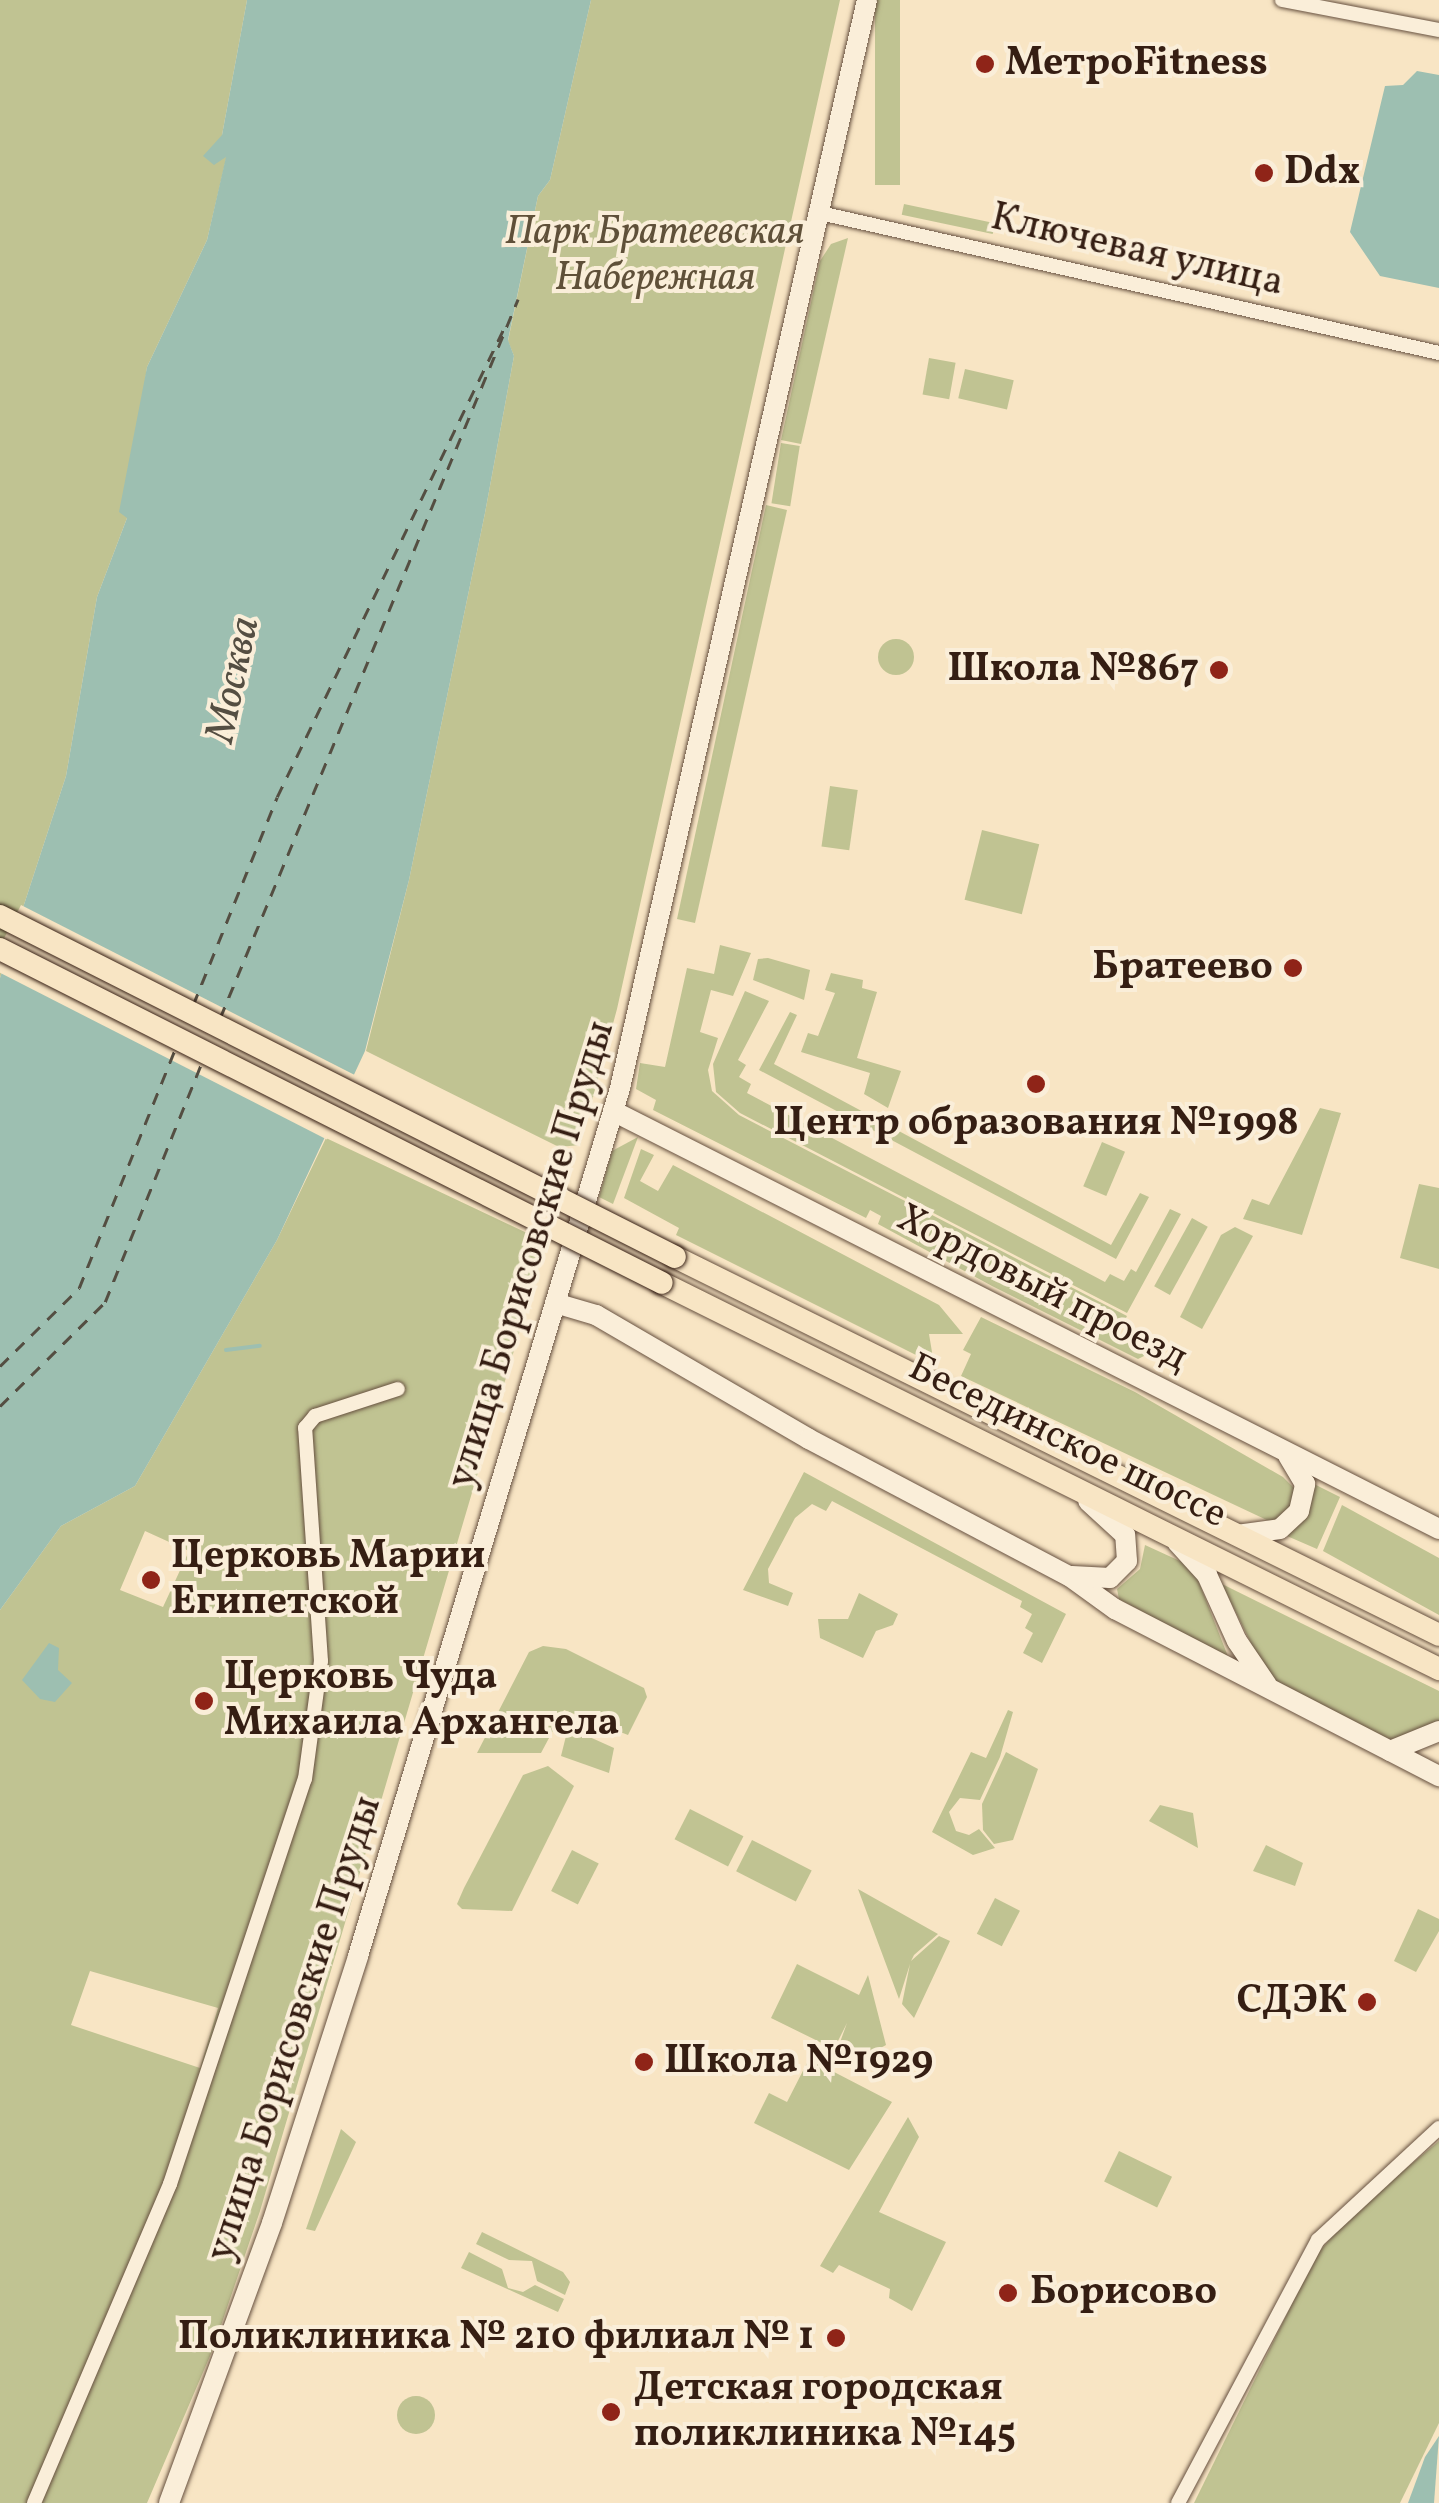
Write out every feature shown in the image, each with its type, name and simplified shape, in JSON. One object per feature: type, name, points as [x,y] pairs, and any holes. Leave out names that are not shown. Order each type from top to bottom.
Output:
[{"type":"main road","name":"улица Борисовские Пруды","points":[[169,2503],[267,2239],[358,1956],[613,1110],[663,920],[867,0]]},
{"type":"main road","name":"Бесединское шоссе","points":[[0,916],[1439,1636]]},
{"type":"main road","name":"Бесединское шоссе","points":[[0,949],[1075,1490],[1439,1668]]},
{"type":"main road","name":"Хордовый проезд","points":[[613,1110],[1439,1530]]},
{"type":"main road","points":[[555,1302],[596,1315],[809,1439],[1069,1576],[1115,1609],[1439,1776]]},
{"type":"main road","points":[[1237,1535],[1280,1530],[1299,1511],[1305,1484],[1296,1463],[1278,1449]]},
{"type":"main road","points":[[1069,1576],[1110,1578],[1121,1571],[1130,1548],[1118,1526],[1075,1490]]},
{"type":"main road","points":[[1165,1533],[1207,1575],[1237,1641],[1272,1690]]},
{"type":"main road","points":[[1390,1751],[1439,1731]]},
{"type":"street","points":[[1282,0],[1439,30]]},
{"type":"street","name":"Ключевая улица","points":[[820,213],[1439,353]]},
{"type":"street","points":[[34,2503],[170,2184],[305,1779],[321,1661],[305,1428],[315,1416],[398,1389]]},
{"type":"street","points":[[1178,2503],[1318,2240],[1439,2128]]},
{"type":"green space","points":[[0,0],[247,0],[222,135],[227,155],[207,240],[147,367],[127,518],[97,597],[66,776],[0,978]]},
{"type":"green space","name":"Парк Братеевская Набережная","points":[[591,0],[840,0],[617,1009],[580,1145],[559,1147],[366,1051],[409,880],[485,513],[514,356],[508,341],[538,196],[550,180]]},
{"type":"green space","points":[[875,0],[900,0],[900,185],[875,185]]},
{"type":"green space","points":[[904,204],[995,223],[993,234],[902,215]]},
{"type":"green space","points":[[848,238],[801,444],[781,440],[820,261],[831,244]]},
{"type":"green space","points":[[929,358],[956,363],[949,399],[923,394]]},
{"type":"green space","points":[[965,369],[1014,380],[1007,409],[958,398]]},
{"type":"green space","points":[[781,443],[800,446],[790,506],[771,503]]},
{"type":"green space","points":[[766,505],[787,510],[695,923],[677,919]]},
{"type":"green space","points":[[896,639],[909,644],[914,657],[909,670],[896,675],[883,670],[878,657],[883,644]]},
{"type":"green space","points":[[830,786],[858,790],[849,850],[822,846]]},
{"type":"green space","points":[[982,830],[1039,844],[1022,914],[965,900]]},
{"type":"green space","points":[[720,945],[751,953],[733,996],[711,990],[700,1032],[718,1038],[708,1070],[712,1091],[739,1115],[1127,1316],[1117,1335],[1146,1355],[1138,1359],[878,1224],[881,1216],[870,1210],[866,1218],[653,1110],[656,1100],[636,1089],[640,1063],[665,1067],[687,968],[714,974]]},
{"type":"green space","points":[[768,958],[810,970],[804,1000],[753,980],[758,959]]},
{"type":"green space","points":[[831,973],[863,980],[862,988],[877,992],[857,1058],[901,1071],[888,1108],[864,1094],[870,1073],[801,1052],[808,1033],[818,1036],[835,993],[825,990]]},
{"type":"green space","points":[[745,991],[769,1001],[738,1060],[746,1065],[739,1077],[751,1084],[747,1093],[1105,1282],[1110,1274],[1124,1281],[1131,1269],[1136,1272],[1170,1209],[1181,1214],[1127,1313],[740,1113],[716,1092],[713,1064]]},
{"type":"green space","points":[[790,1012],[797,1015],[774,1064],[1111,1245],[1140,1193],[1149,1197],[1116,1259],[759,1070]]},
{"type":"green space","points":[[1320,1108],[1341,1113],[1302,1235],[1243,1219],[1252,1199],[1269,1205]]},
{"type":"green space","points":[[638,1137],[613,1204],[599,1197],[612,1151]]},
{"type":"green space","points":[[326,1138],[546,1242],[260,2211],[213,2349],[147,2503],[0,2503],[0,1610],[61,1526],[135,1486],[277,1240]],"holes":[[[145,1531],[189,1551],[163,1607],[120,1590]],[[90,1971],[218,2008],[200,2068],[71,2025]]]},
{"type":"green space","points":[[1102,1142],[1125,1152],[1106,1196],[1083,1186]]},
{"type":"green space","points":[[641,1149],[654,1155],[640,1181],[658,1191],[673,1165],[939,1305],[963,1334],[929,1334],[934,1364],[676,1235],[679,1228],[624,1198]]},
{"type":"green space","points":[[1419,1184],[1439,1188],[1439,1269],[1400,1258]]},
{"type":"green space","points":[[1192,1218],[1208,1227],[1170,1295],[1154,1286]]},
{"type":"green space","points":[[1235,1227],[1253,1236],[1202,1329],[1180,1317],[1221,1235]]},
{"type":"green space","points":[[981,1317],[1135,1392],[1283,1477],[1295,1489],[1295,1507],[1271,1522],[961,1376],[971,1354],[963,1350]]},
{"type":"green space","points":[[804,1472],[1066,1614],[1042,1663],[1023,1653],[1033,1633],[1025,1628],[1032,1614],[1020,1607],[1022,1601],[832,1501],[826,1511],[812,1504],[795,1518],[768,1569],[769,1583],[793,1593],[788,1606],[743,1590]]},
{"type":"green space","points":[[1308,1481],[1340,1497],[1317,1549],[1287,1536],[1308,1511]]},
{"type":"green space","points":[[1342,1505],[1439,1558],[1439,1615],[1323,1551]]},
{"type":"green space","points":[[1145,1545],[1193,1567],[1229,1659],[1119,1599],[1117,1589],[1140,1569]]},
{"type":"green space","points":[[1222,1584],[1439,1691],[1439,1723],[1396,1743],[1268,1678]]},
{"type":"green space","points":[[859,1593],[898,1614],[893,1625],[876,1631],[863,1658],[820,1638],[818,1619],[848,1619]]},
{"type":"green space","points":[[543,1646],[566,1649],[644,1688],[647,1697],[628,1735],[564,1710],[541,1753],[477,1753],[529,1652]]},
{"type":"green space","points":[[1008,1710],[1013,1712],[1000,1757],[980,1800],[960,1798],[949,1812],[956,1831],[969,1835],[979,1829],[995,1848],[973,1855],[932,1832],[971,1752],[986,1758]]},
{"type":"green space","points":[[574,1730],[614,1748],[609,1773],[561,1756],[567,1732]]},
{"type":"green space","points":[[1006,1752],[1038,1769],[1013,1840],[994,1844],[983,1830],[982,1804]]},
{"type":"green space","points":[[548,1766],[574,1786],[512,1911],[462,1909],[457,1904],[464,1888],[523,1775]]},
{"type":"green space","points":[[1160,1805],[1193,1813],[1198,1848],[1149,1821]]},
{"type":"green space","points":[[690,1809],[743,1836],[728,1867],[675,1839]]},
{"type":"green space","points":[[752,1840],[812,1870],[796,1902],[736,1871]]},
{"type":"green space","points":[[1266,1845],[1303,1863],[1295,1886],[1253,1871]]},
{"type":"green space","points":[[572,1850],[599,1864],[578,1905],[551,1891]]},
{"type":"green space","points":[[858,1889],[938,1934],[911,1961],[939,1936],[950,1941],[914,2018],[902,2004],[910,1964],[899,1999]]},
{"type":"green space","points":[[995,1898],[1020,1911],[1002,1946],[977,1934]]},
{"type":"green space","points":[[1418,1909],[1439,1919],[1439,1931],[1416,1972],[1394,1961]]},
{"type":"green space","points":[[797,1964],[859,1995],[868,1975],[886,2045],[864,2057],[839,2045],[847,2023],[834,2049],[771,2018]]},
{"type":"green space","points":[[809,2059],[892,2102],[849,2170],[754,2123],[769,2093],[787,2102]]},
{"type":"green space","points":[[908,2117],[919,2137],[879,2212],[946,2242],[912,2311],[889,2298],[890,2289],[839,2265],[833,2273],[820,2266]]},
{"type":"green space","points":[[341,2129],[356,2142],[315,2231],[306,2229]]},
{"type":"green space","points":[[1439,2141],[1439,2423],[1400,2503],[1194,2503],[1316,2255],[1357,2209]]},
{"type":"green space","points":[[1119,2151],[1172,2177],[1157,2207],[1104,2182]]},
{"type":"green space","points":[[482,2232],[563,2272],[570,2282],[565,2295],[537,2281],[532,2261],[509,2260],[476,2244]]},
{"type":"green space","points":[[469,2252],[502,2269],[508,2288],[523,2292],[535,2285],[564,2299],[558,2312],[461,2268]]},
{"type":"green space","points":[[416,2396],[429,2402],[435,2415],[429,2428],[416,2434],[403,2428],[397,2415],[403,2402]]},
{"type":"water","name":"Москва","points":[[247,0],[591,0],[550,180],[538,196],[508,340],[514,356],[485,513],[409,880],[365,1051],[277,1240],[135,1486],[61,1526],[0,1610],[0,978],[66,776],[97,597],[127,518],[119,512],[147,367],[207,240],[226,157],[214,165],[203,156],[222,135]]},
{"type":"water","points":[[1417,71],[1439,75],[1439,288],[1380,276],[1350,232],[1385,86],[1403,85]]},
{"type":"water","points":[[49,1643],[59,1648],[58,1670],[72,1683],[55,1702],[40,1699],[22,1680]]},
{"type":"water","points":[[1439,2436],[1434,2503],[1408,2503],[1425,2457]]},
{"type":"pier","points":[[21,905],[359,1077],[327,1139],[0,973],[0,946]]},
{"type":"waterway","points":[[226,1350],[260,1346]]},
{"type":"ferry route","points":[[220,1018],[518,299]]},
{"type":"ferry route","points":[[193,1005],[277,797],[505,326]]},
{"type":"ferry route","points":[[0,1366],[79,1288],[175,1049]]},
{"type":"ferry route","points":[[0,1406],[105,1302],[202,1062]]},
{"type":"place","name":"МетроFitness","points":[[985,64]]},
{"type":"place","name":"Ddx","points":[[1264,173]]},
{"type":"place","name":"Школа №867","points":[[1219,670]]},
{"type":"place","name":"Братеево","points":[[1293,968]]},
{"type":"place","name":"Центр образования №1998","points":[[1036,1084]]},
{"type":"place","name":"Церковь Марии Египетской","points":[[151,1580]]},
{"type":"place","name":"Церковь Чуда Михаила Архангела","points":[[204,1701]]},
{"type":"place","name":"СДЭК","points":[[1367,2002]]},
{"type":"place","name":"Школа №1929","points":[[644,2062]]},
{"type":"place","name":"Борисово","points":[[1008,2293]]},
{"type":"place","name":"Поликлиника № 210 филиал № 1","points":[[836,2338]]},
{"type":"place","name":"Детская городская поликлиника №145","points":[[611,2412]]}]
